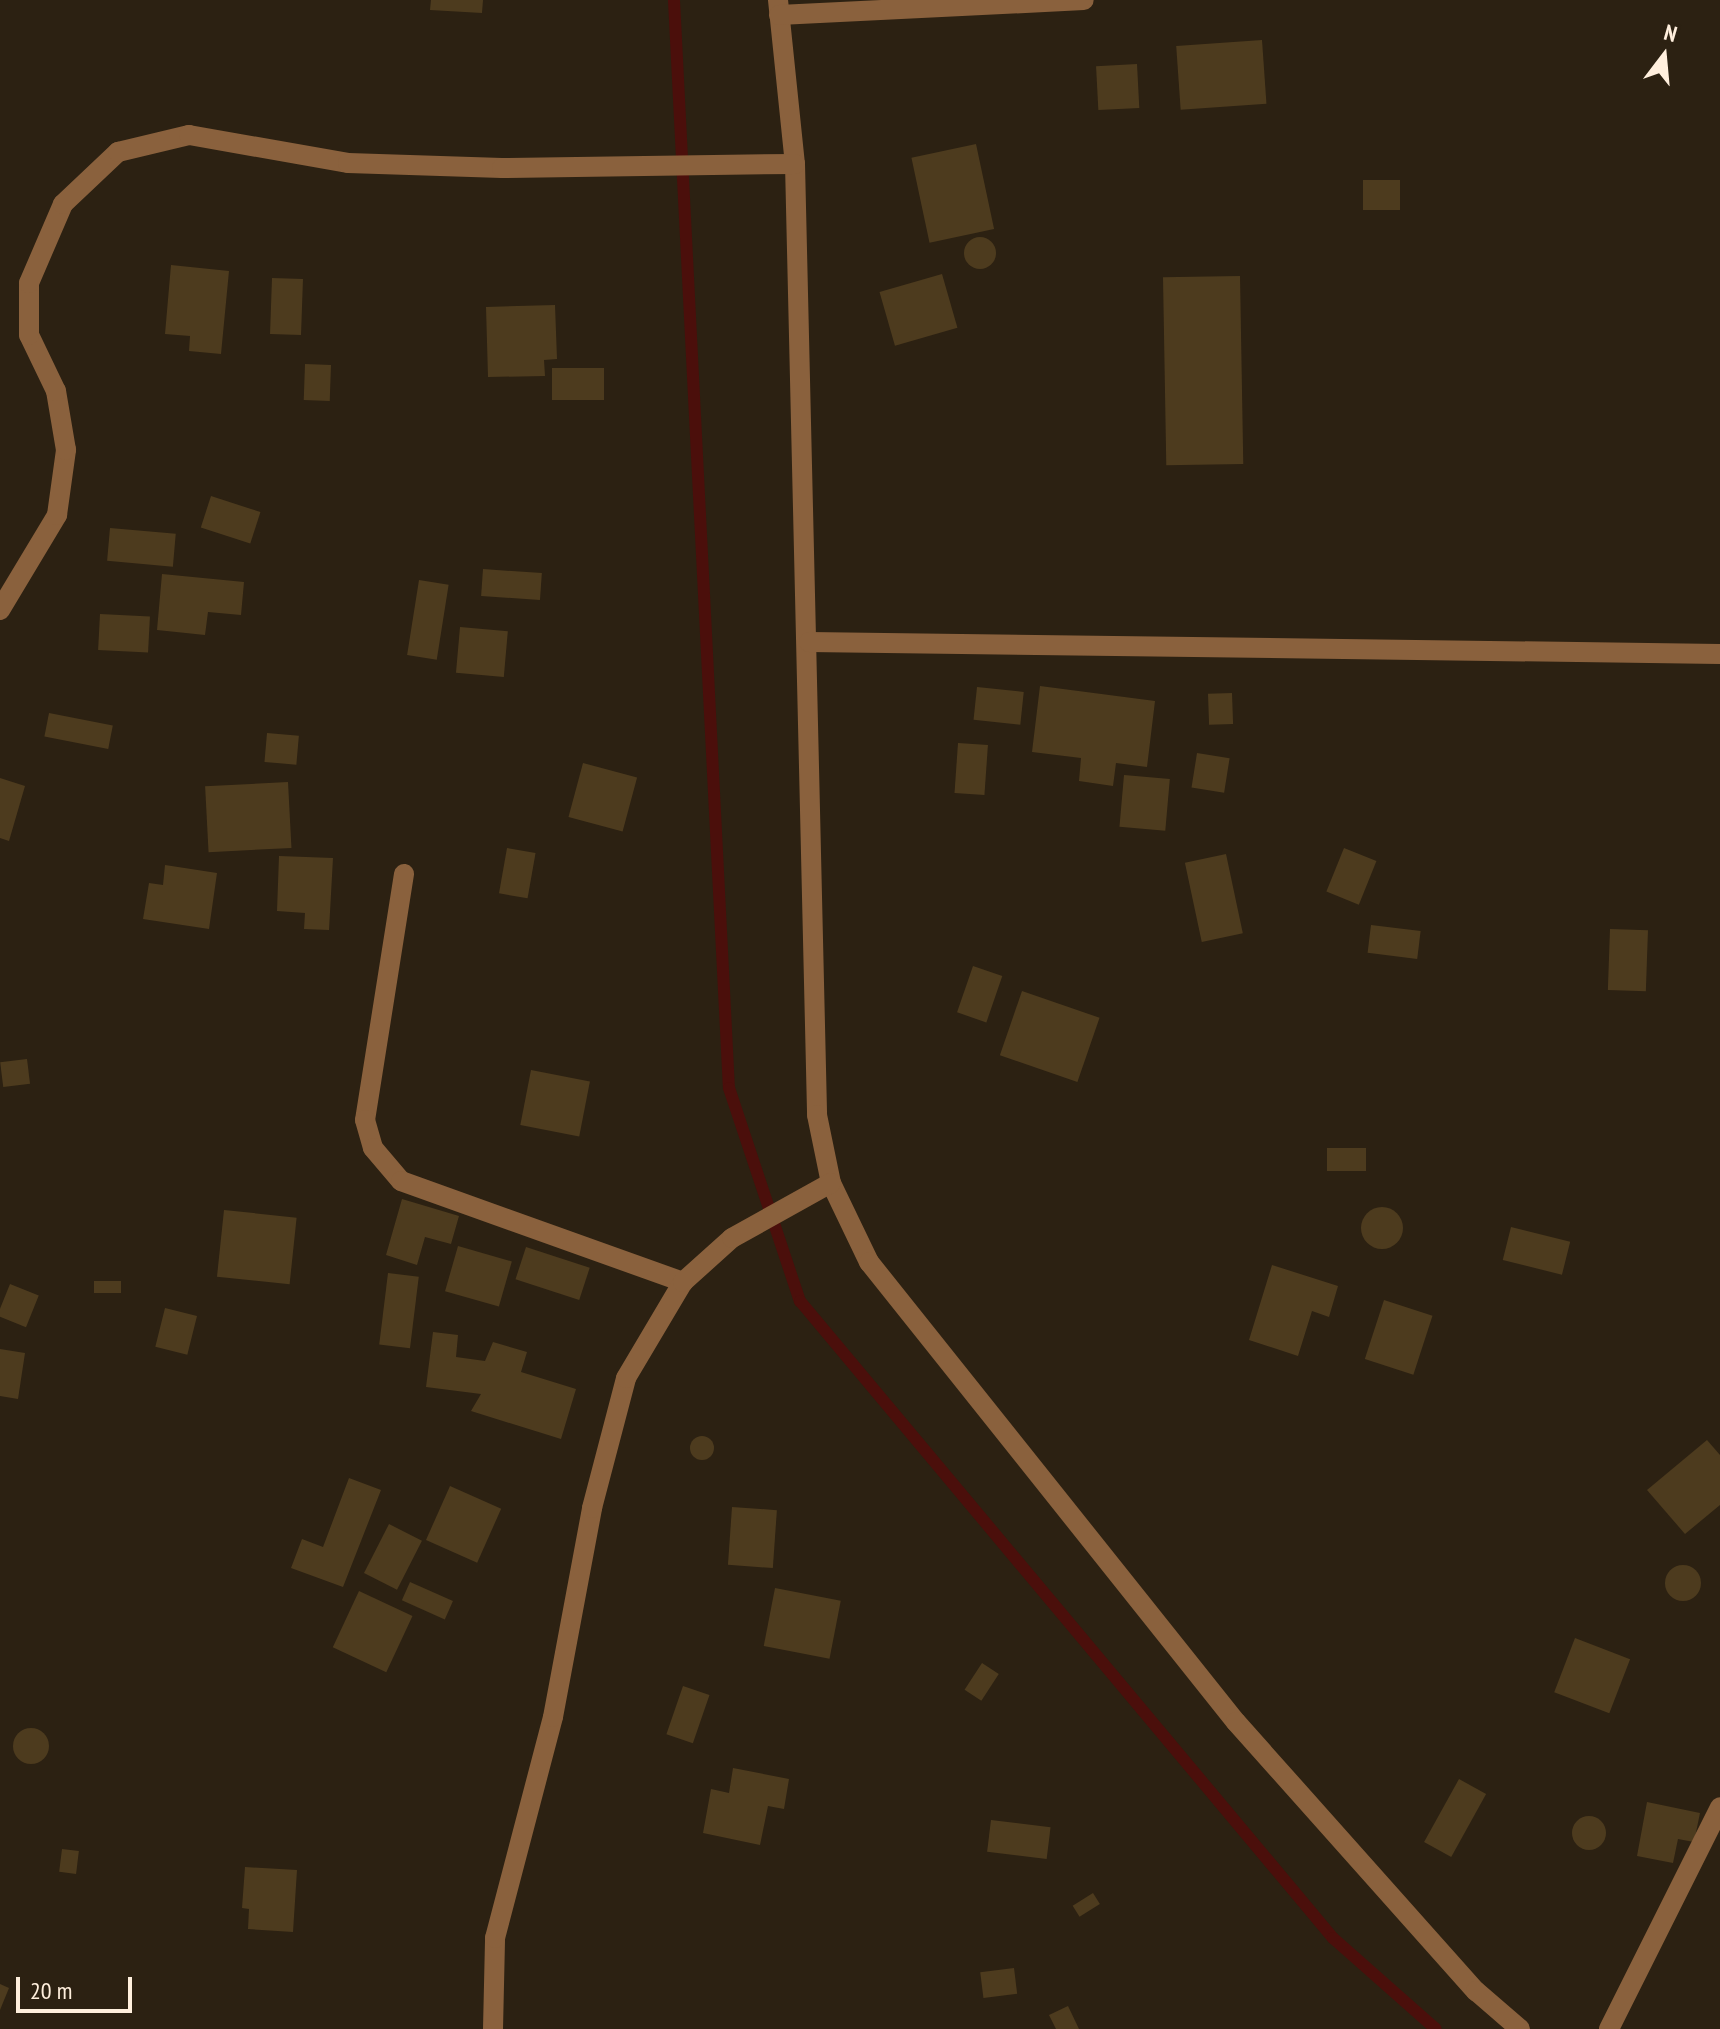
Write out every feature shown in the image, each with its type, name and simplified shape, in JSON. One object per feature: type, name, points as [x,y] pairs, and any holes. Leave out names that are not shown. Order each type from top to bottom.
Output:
[{"type":"street","points":[[1084,0],[779,7],[795,164],[809,642],[817,1115],[831,1183],[869,1262],[1236,1722],[1476,1991],[1520,2029]]},
{"type":"street","points":[[0,610],[57,515],[66,450],[56,391],[29,335],[29,283],[63,204],[118,152],[189,135],[348,163],[502,168],[632,163],[795,164]]},
{"type":"street","points":[[809,642],[1720,654]]},
{"type":"street","points":[[404,874],[365,1120],[373,1148],[401,1181],[683,1282]]},
{"type":"street","points":[[493,2029],[495,1938],[553,1717],[592,1508],[626,1378],[683,1282],[732,1238],[831,1183]]},
{"type":"street","points":[[1609,2029],[1720,1807]]},
{"type":"building","points":[[431,0],[483,0],[482,13],[430,10]]},
{"type":"building","points":[[1262,40],[1266,104],[1181,110],[1176,46]]},
{"type":"building","points":[[1137,64],[1139,108],[1098,110],[1096,66]]},
{"type":"building","points":[[976,144],[994,229],[930,243],[911,158]]},
{"type":"building","points":[[1363,180],[1400,180],[1400,210],[1363,210]]},
{"type":"building","points":[[980,237],[991,242],[996,253],[991,264],[980,269],[969,264],[964,253],[969,242]]},
{"type":"building","points":[[171,265],[229,271],[221,354],[189,351],[190,336],[165,334]]},
{"type":"building","points":[[942,274],[957,328],[895,346],[880,292]]},
{"type":"building","points":[[1240,276],[1243,464],[1166,465],[1163,277]]},
{"type":"building","points":[[272,278],[303,279],[301,335],[270,334]]},
{"type":"building","points":[[555,305],[557,359],[544,360],[545,376],[488,377],[486,307]]},
{"type":"building","points":[[305,364],[331,365],[330,401],[304,400]]},
{"type":"building","points":[[552,368],[604,368],[604,400],[552,400]]},
{"type":"building","points":[[211,496],[260,512],[250,543],[201,527]]},
{"type":"building","points":[[110,528],[176,534],[173,567],[107,561]]},
{"type":"building","points":[[483,569],[542,573],[540,600],[481,596]]},
{"type":"building","points":[[162,574],[244,582],[241,615],[208,612],[205,635],[157,630]]},
{"type":"building","points":[[419,580],[449,585],[437,660],[407,655]]},
{"type":"building","points":[[100,614],[150,617],[148,653],[98,650]]},
{"type":"building","points":[[460,627],[508,631],[504,677],[456,673]]},
{"type":"building","points":[[1040,686],[1155,701],[1147,767],[1116,763],[1113,786],[1079,781],[1081,758],[1032,752]]},
{"type":"building","points":[[977,687],[1024,692],[1020,725],[974,720]]},
{"type":"building","points":[[1232,693],[1233,724],[1209,725],[1208,694]]},
{"type":"building","points":[[49,713],[113,725],[108,749],[44,737]]},
{"type":"building","points":[[267,733],[299,736],[296,765],[264,762]]},
{"type":"building","points":[[958,743],[988,745],[984,795],[955,793]]},
{"type":"building","points":[[1197,753],[1230,758],[1224,793],[1192,788]]},
{"type":"building","points":[[583,763],[637,777],[623,832],[569,817]]},
{"type":"building","points":[[1124,775],[1170,779],[1165,831],[1119,827]]},
{"type":"building","points":[[0,778],[25,786],[9,841],[0,838]]},
{"type":"building","points":[[288,782],[291,848],[209,852],[205,786]]},
{"type":"building","points":[[507,848],[536,853],[528,898],[499,893]]},
{"type":"building","points":[[1344,848],[1376,861],[1359,905],[1326,892]]},
{"type":"building","points":[[1226,854],[1243,933],[1202,942],[1185,863]]},
{"type":"building","points":[[279,856],[333,858],[329,930],[304,929],[305,913],[277,911]]},
{"type":"building","points":[[165,865],[217,873],[209,929],[143,919],[149,883],[163,885]]},
{"type":"building","points":[[1371,925],[1421,931],[1417,959],[1368,953]]},
{"type":"building","points":[[1610,929],[1648,930],[1646,991],[1608,990]]},
{"type":"building","points":[[973,966],[1002,976],[986,1022],[957,1012]]},
{"type":"building","points":[[1022,991],[1100,1018],[1077,1082],[1000,1055]]},
{"type":"building","points":[[27,1059],[30,1084],[3,1087],[0,1062]]},
{"type":"building","points":[[531,1070],[590,1081],[579,1136],[520,1125]]},
{"type":"building","points":[[1327,1148],[1366,1148],[1366,1171],[1327,1171]]},
{"type":"building","points":[[402,1199],[459,1216],[451,1244],[425,1237],[417,1265],[386,1255]]},
{"type":"building","points":[[1382,1207],[1397,1213],[1403,1228],[1397,1243],[1382,1249],[1367,1243],[1361,1228],[1367,1213]]},
{"type":"building","points":[[224,1210],[297,1218],[290,1284],[217,1277]]},
{"type":"building","points":[[1511,1227],[1570,1242],[1562,1275],[1503,1260]]},
{"type":"building","points":[[458,1246],[512,1261],[499,1307],[445,1291]]},
{"type":"building","points":[[526,1247],[590,1268],[579,1300],[515,1279]]},
{"type":"building","points":[[1272,1265],[1338,1286],[1329,1317],[1312,1311],[1298,1356],[1249,1340]]},
{"type":"building","points":[[388,1273],[419,1277],[410,1348],[379,1344]]},
{"type":"building","points":[[94,1281],[121,1281],[121,1293],[94,1293]]},
{"type":"building","points":[[10,1284],[39,1296],[26,1327],[0,1317]]},
{"type":"building","points":[[1384,1300],[1433,1316],[1413,1375],[1365,1359]]},
{"type":"building","points":[[165,1308],[197,1316],[187,1355],[155,1347]]},
{"type":"building","points":[[433,1332],[458,1335],[456,1357],[485,1361],[493,1342],[527,1352],[521,1372],[576,1389],[561,1439],[471,1411],[481,1394],[426,1387]]},
{"type":"building","points":[[0,1349],[25,1353],[18,1399],[0,1396]]},
{"type":"building","points":[[702,1436],[711,1439],[714,1448],[711,1457],[702,1460],[693,1457],[690,1448],[693,1439]]},
{"type":"building","points":[[1707,1440],[1720,1455],[1720,1505],[1685,1534],[1647,1490]]},
{"type":"building","points":[[349,1478],[381,1490],[343,1587],[291,1568],[302,1539],[323,1547]]},
{"type":"building","points":[[450,1486],[501,1509],[477,1563],[426,1540]]},
{"type":"building","points":[[732,1507],[777,1510],[773,1568],[728,1565]]},
{"type":"building","points":[[389,1524],[422,1541],[397,1590],[364,1573]]},
{"type":"building","points":[[1683,1565],[1696,1570],[1701,1583],[1696,1596],[1683,1601],[1670,1596],[1665,1583],[1670,1570]]},
{"type":"building","points":[[410,1582],[453,1601],[445,1619],[402,1600]]},
{"type":"building","points":[[775,1588],[841,1601],[830,1659],[764,1646]]},
{"type":"building","points":[[359,1591],[412,1616],[386,1672],[333,1647]]},
{"type":"building","points":[[1575,1638],[1630,1659],[1609,1713],[1554,1692]]},
{"type":"building","points":[[982,1663],[999,1674],[981,1701],[965,1690]]},
{"type":"building","points":[[683,1686],[709,1695],[693,1743],[666,1734]]},
{"type":"building","points":[[31,1728],[44,1733],[49,1746],[44,1759],[31,1764],[18,1759],[13,1746],[18,1733]]},
{"type":"building","points":[[733,1768],[789,1779],[784,1809],[768,1806],[760,1845],[703,1833],[711,1789],[729,1793]]},
{"type":"building","points":[[1459,1779],[1486,1794],[1451,1857],[1424,1842]]},
{"type":"building","points":[[1647,1802],[1700,1813],[1694,1842],[1678,1839],[1673,1863],[1637,1856]]},
{"type":"building","points":[[1589,1816],[1601,1821],[1606,1833],[1601,1845],[1589,1850],[1577,1845],[1572,1833],[1577,1821]]},
{"type":"building","points":[[991,1820],[1051,1827],[1047,1859],[987,1852]]},
{"type":"building","points":[[62,1849],[79,1851],[76,1874],[59,1872]]},
{"type":"building","points":[[245,1867],[297,1870],[293,1932],[248,1929],[249,1909],[242,1908]]},
{"type":"building","points":[[1093,1893],[1100,1904],[1080,1917],[1073,1906]]},
{"type":"building","points":[[1014,1968],[1017,1994],[983,1998],[980,1972]]},
{"type":"building","points":[[0,1984],[9,1988],[0,2010]]},
{"type":"building","points":[[1068,2006],[1079,2029],[1056,2029],[1049,2015]]},
{"type":"waterway","points":[[674,0],[729,1088],[800,1301],[1333,1938],[1436,2029]]}]
